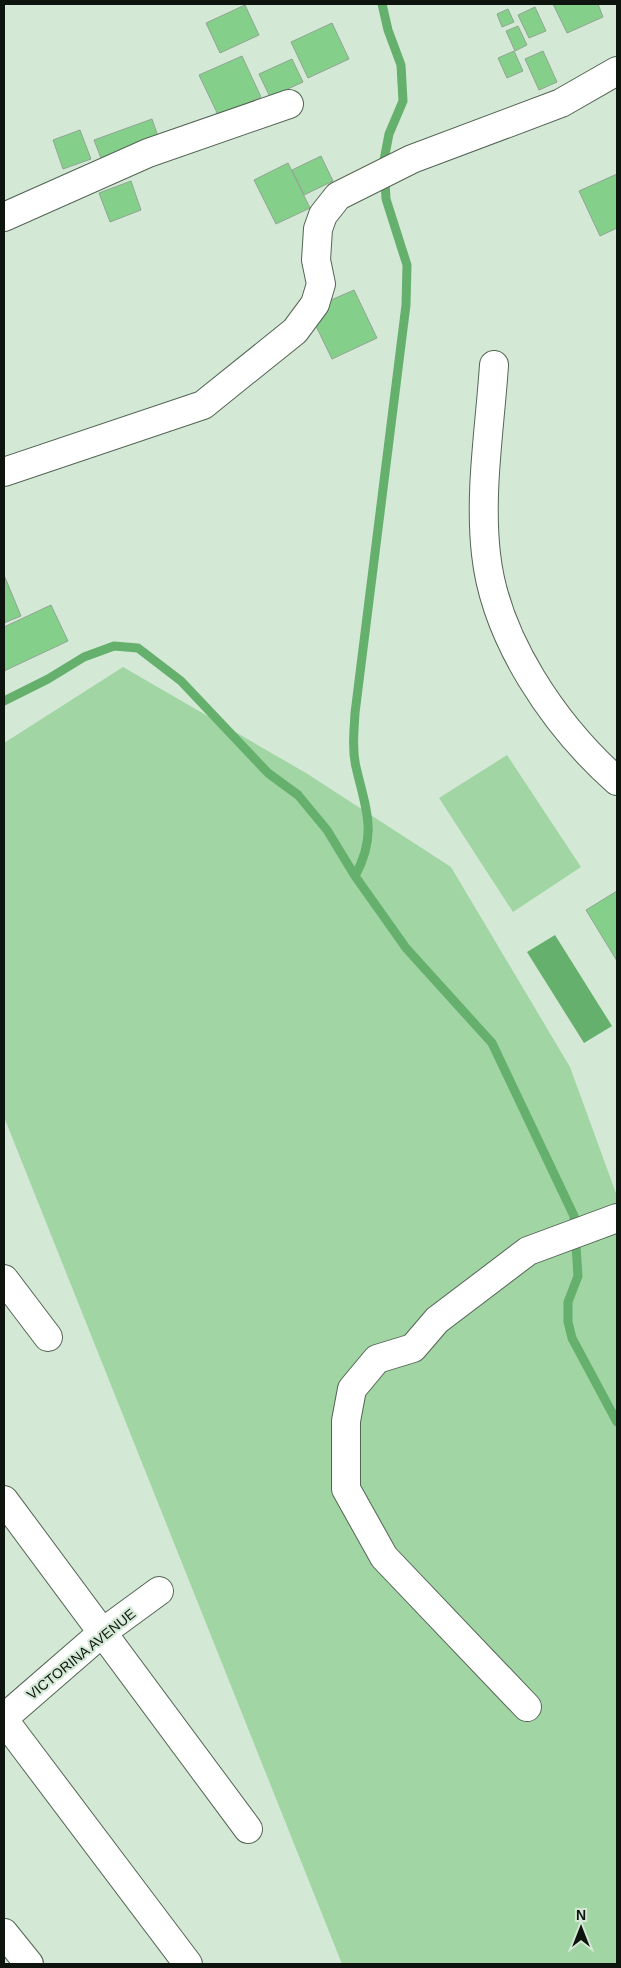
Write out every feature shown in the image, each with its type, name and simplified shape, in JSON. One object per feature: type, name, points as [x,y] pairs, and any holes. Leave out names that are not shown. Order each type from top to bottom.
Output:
[{"type":"street","points":[[4,472],[203,405],[295,331],[315,304],[321,284],[316,248],[318,229],[323,215],[338,196],[412,159],[561,103],[617,71]]},
{"type":"street","points":[[4,218],[148,153],[289,104]]},
{"type":"street","points":[[494,365],[484,515],[486,554],[493,593],[509,637],[526,671],[589,756],[617,782]]},
{"type":"street","points":[[528,1706],[384,1557],[346,1489],[346,1421],[352,1389],[377,1359],[413,1348],[437,1320],[528,1251],[613,1219]]},
{"type":"street","points":[[4,1279],[48,1337]]},
{"type":"street","points":[[4,1500],[248,1829]]},
{"type":"street","name":"VICTORINA AVENUE","points":[[4,1719],[103,1632],[159,1592]]},
{"type":"street","points":[[4,1719],[188,1964]]},
{"type":"street","points":[[4,1933],[29,1964]]},
{"type":"shaded area","points":[[123,667],[306,773],[451,867],[570,1067],[617,1196],[617,1964],[342,1964],[4,1117],[4,743]]},
{"type":"shaded area","points":[[507,755],[581,867],[513,912],[439,798]]},
{"type":"shaded area","points":[[555,935],[612,1026],[584,1043],[527,952]]},
{"type":"building","points":[[553,4],[598,4],[603,17],[567,33]]},
{"type":"building","points":[[245,5],[259,35],[220,53],[206,23]]},
{"type":"building","points":[[535,7],[546,31],[529,38],[518,15]]},
{"type":"building","points":[[508,9],[514,22],[502,27],[497,14]]},
{"type":"building","points":[[332,23],[349,59],[308,78],[291,42]]},
{"type":"building","points":[[518,26],[527,45],[515,51],[506,31]]},
{"type":"building","points":[[514,51],[523,71],[507,78],[498,58]]},
{"type":"building","points":[[543,51],[557,82],[539,90],[525,59]]},
{"type":"building","points":[[242,56],[261,97],[219,117],[199,75]]},
{"type":"building","points":[[292,59],[303,82],[270,97],[259,74]]},
{"type":"building","points":[[152,119],[161,145],[104,166],[94,140]]},
{"type":"building","points":[[80,130],[91,159],[63,169],[53,140]]},
{"type":"building","points":[[321,156],[333,181],[304,195],[292,170]]},
{"type":"building","points":[[288,163],[310,208],[276,224],[254,180]]},
{"type":"building","points":[[617,174],[617,228],[600,236],[579,191]]},
{"type":"building","points":[[131,181],[141,210],[110,222],[99,193]]},
{"type":"building","points":[[354,290],[377,338],[332,359],[315,324],[331,300]]},
{"type":"building","points":[[4,575],[21,616],[4,623]]},
{"type":"building","points":[[51,605],[68,641],[4,671],[4,627]]},
{"type":"building","points":[[617,891],[617,961],[586,910]]},
{"type":"waterway","points":[[355,876],[362,861],[368,834],[366,809],[354,754],[355,713],[406,305],[407,265],[386,199],[384,160],[389,134],[403,101],[401,65],[388,30],[382,4]]},
{"type":"waterway","points":[[4,701],[48,679],[84,657],[114,646],[138,648],[181,681],[268,773],[298,795],[327,830],[355,876],[406,948],[492,1043],[574,1216],[578,1276],[568,1302],[568,1322],[572,1338],[617,1422]]}]
